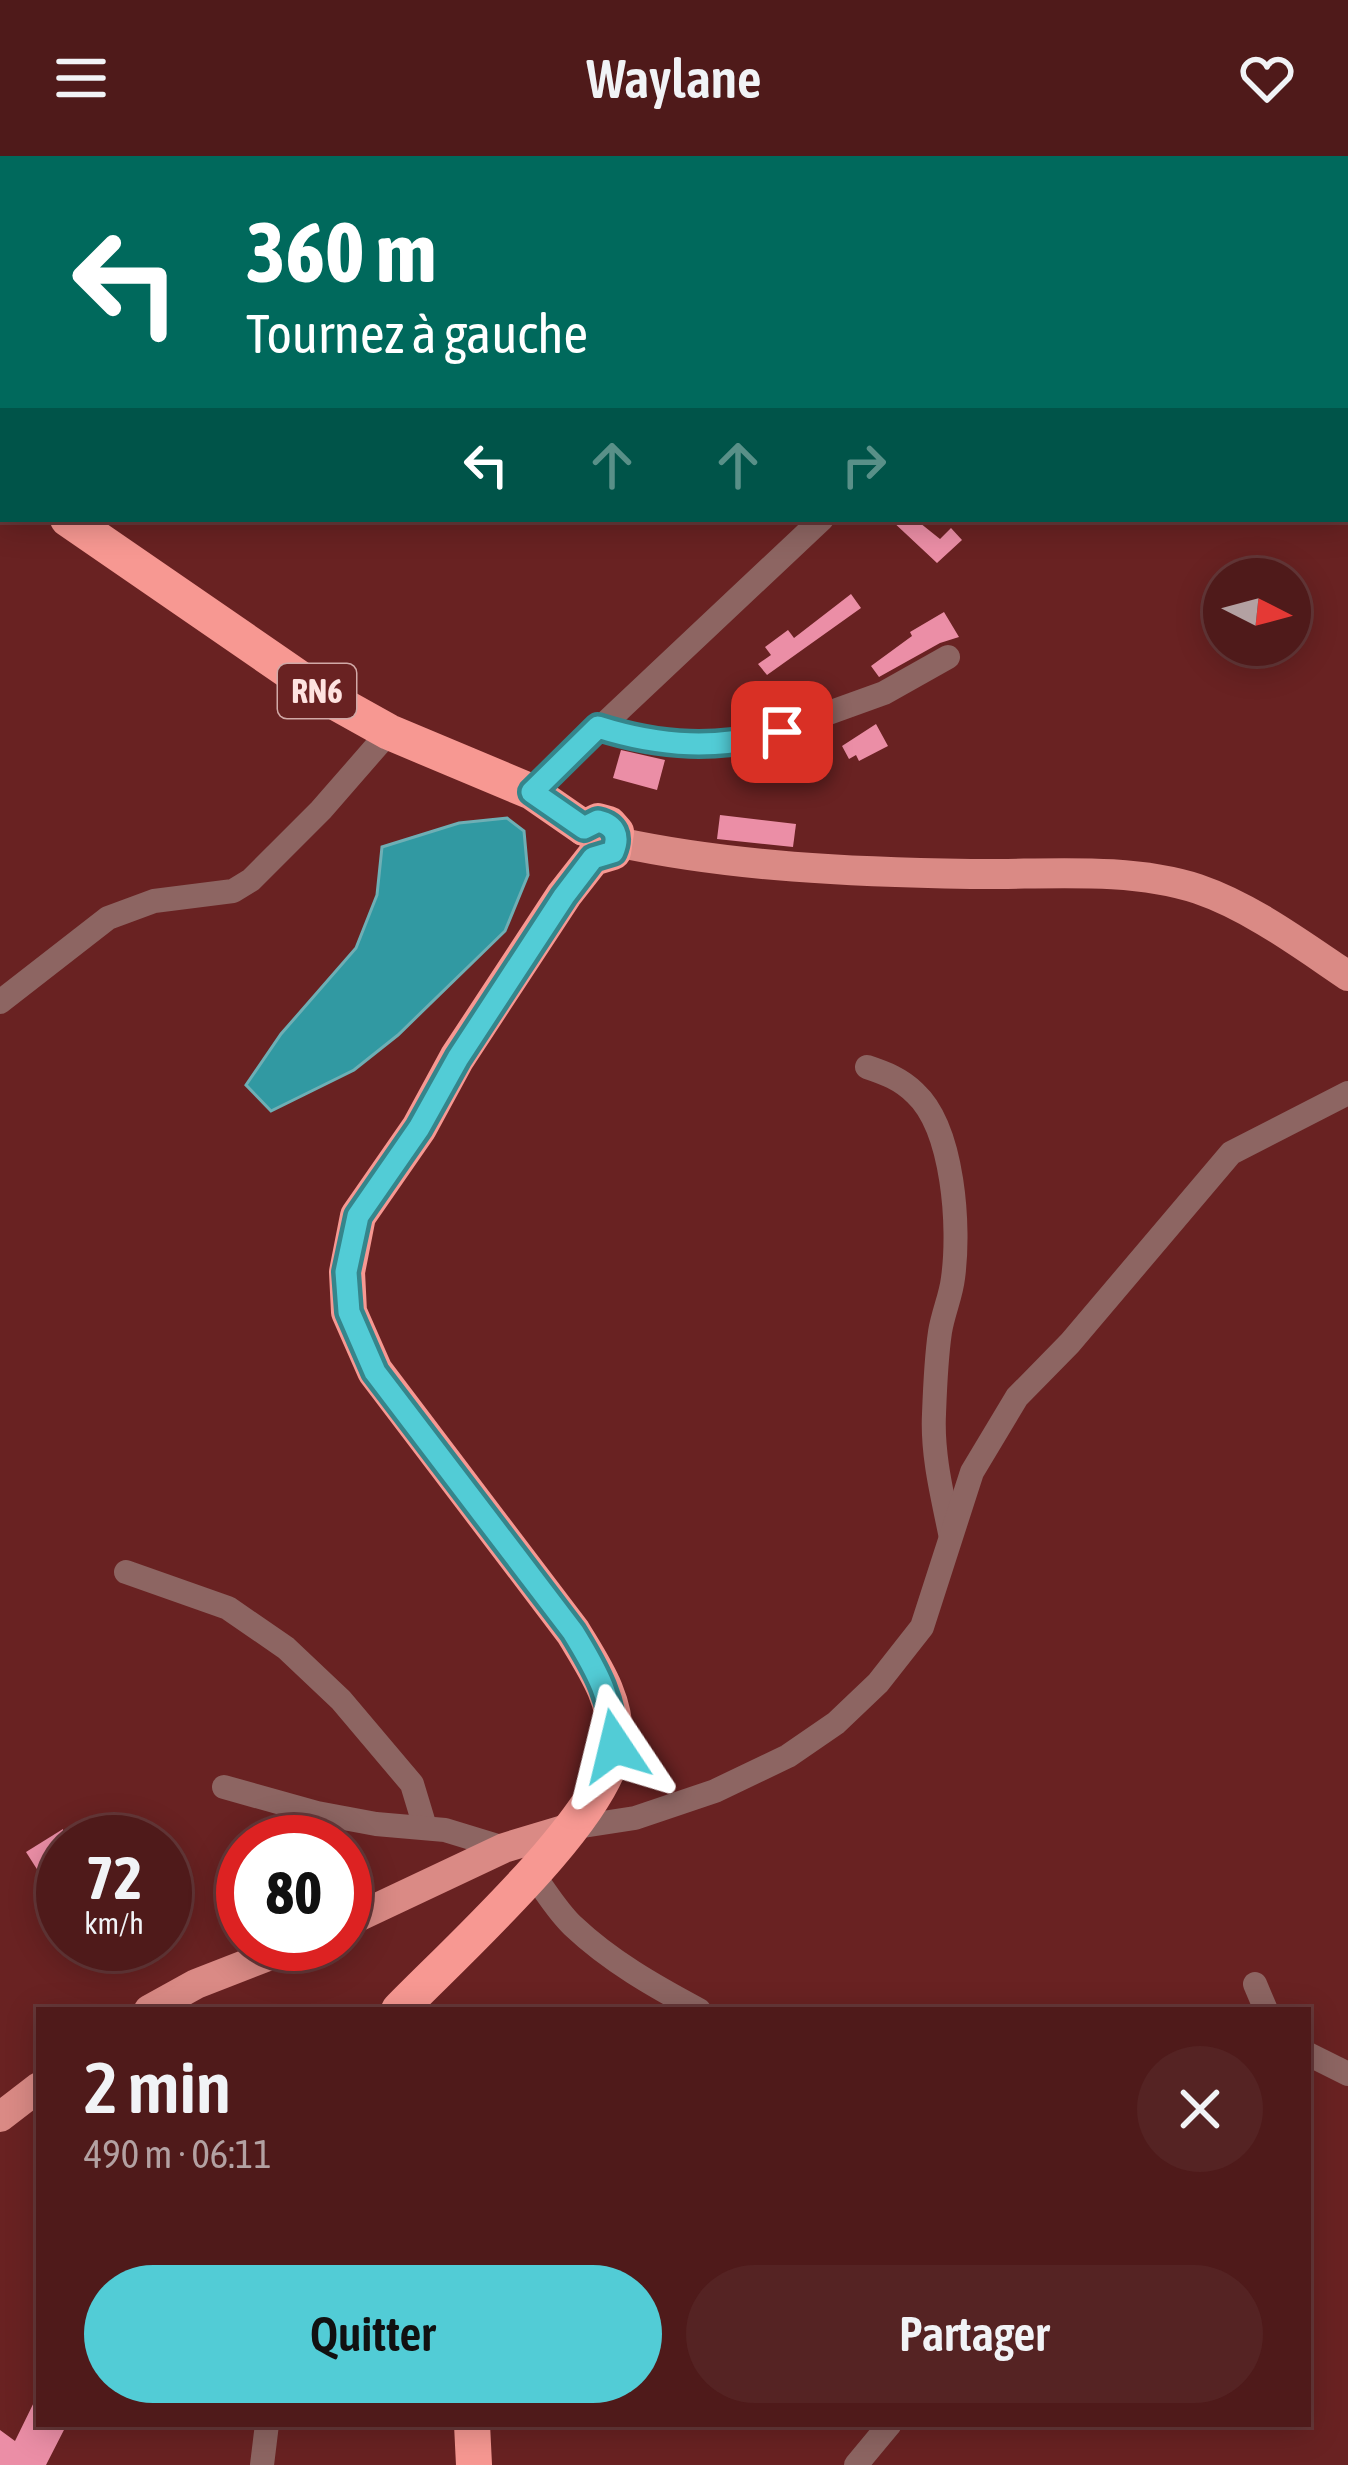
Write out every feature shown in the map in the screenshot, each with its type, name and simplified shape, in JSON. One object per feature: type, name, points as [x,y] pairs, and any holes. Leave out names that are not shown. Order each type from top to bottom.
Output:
[{"type":"highway","name":"RN6","points":[[72,522],[328,698],[388,732],[532,792],[598,843]]},
{"type":"highway","points":[[401,2007],[532,1873],[601,1789],[615,1746],[613,1710],[601,1677],[573,1632],[375,1372],[349,1312],[346,1272],[358,1216],[419,1128],[458,1058],[598,843]]},
{"type":"highway","points":[[472,2427],[474,2465]]},
{"type":"main road","points":[[598,843],[680,856],[881,872],[1160,881],[1199,890],[1249,914],[1348,976]]},
{"type":"main road","points":[[372,1910],[504,1848],[570,1828]]},
{"type":"main road","points":[[154,2007],[229,1971]]},
{"type":"main road","points":[[0,2117],[36,2089]]},
{"type":"street","points":[[532,792],[819,522]]},
{"type":"street","points":[[598,727],[664,744],[748,742],[884,693],[948,658]]},
{"type":"street","points":[[0,1002],[108,918],[154,902],[233,891],[251,880],[321,810],[388,732]]},
{"type":"street","points":[[867,1067],[891,1075],[918,1095],[940,1133],[949,1179],[957,1229],[933,1421],[950,1536]]},
{"type":"street","points":[[570,1828],[634,1818],[716,1791],[788,1756],[836,1724],[914,1641],[929,1610],[972,1472],[1005,1413],[1028,1384],[1070,1343],[1215,1170],[1249,1142],[1348,1093]]},
{"type":"street","points":[[126,1571],[227,1608],[286,1648],[341,1700],[412,1784],[425,1827]]},
{"type":"street","points":[[224,1787],[317,1813],[425,1827],[504,1848]]},
{"type":"street","points":[[532,1873],[571,1924],[613,1959],[693,2007]]},
{"type":"street","points":[[1255,1984],[1265,2007]]},
{"type":"street","points":[[1311,2056],[1348,2074]]},
{"type":"street","points":[[262,2465],[267,2427]]},
{"type":"street","points":[[856,2465],[888,2427]]},
{"type":"water","points":[[507,818],[524,831],[528,875],[505,931],[398,1035],[354,1070],[271,1111],[246,1085],[281,1034],[356,948],[377,895],[382,847],[459,823]]},
{"type":"building","points":[[893,522],[919,522],[940,539],[951,528],[962,540],[937,563]]},
{"type":"building","points":[[851,594],[861,608],[767,675],[758,664],[771,655],[765,647],[788,630],[794,638]]},
{"type":"building","points":[[944,612],[959,637],[879,677],[871,666],[912,636],[910,632]]},
{"type":"building","points":[[876,724],[888,746],[859,761],[856,755],[849,759],[842,746]]},
{"type":"building","points":[[621,750],[665,760],[657,790],[613,778]]},
{"type":"building","points":[[720,815],[796,824],[793,847],[717,839]]},
{"type":"building","points":[[36,1846],[36,1868],[26,1852]]},
{"type":"building","points":[[36,2398],[36,2427],[65,2427],[46,2465],[0,2465],[0,2430],[15,2441]]},
{"type":"route","points":[[615,1746],[613,1710],[601,1677],[573,1632],[375,1372],[349,1312],[350,1245],[358,1216],[419,1128],[458,1058],[564,896],[593,858],[613,852],[616,832],[609,824],[598,821],[584,828],[532,792],[598,727],[664,744],[708,746],[782,732]]}]
